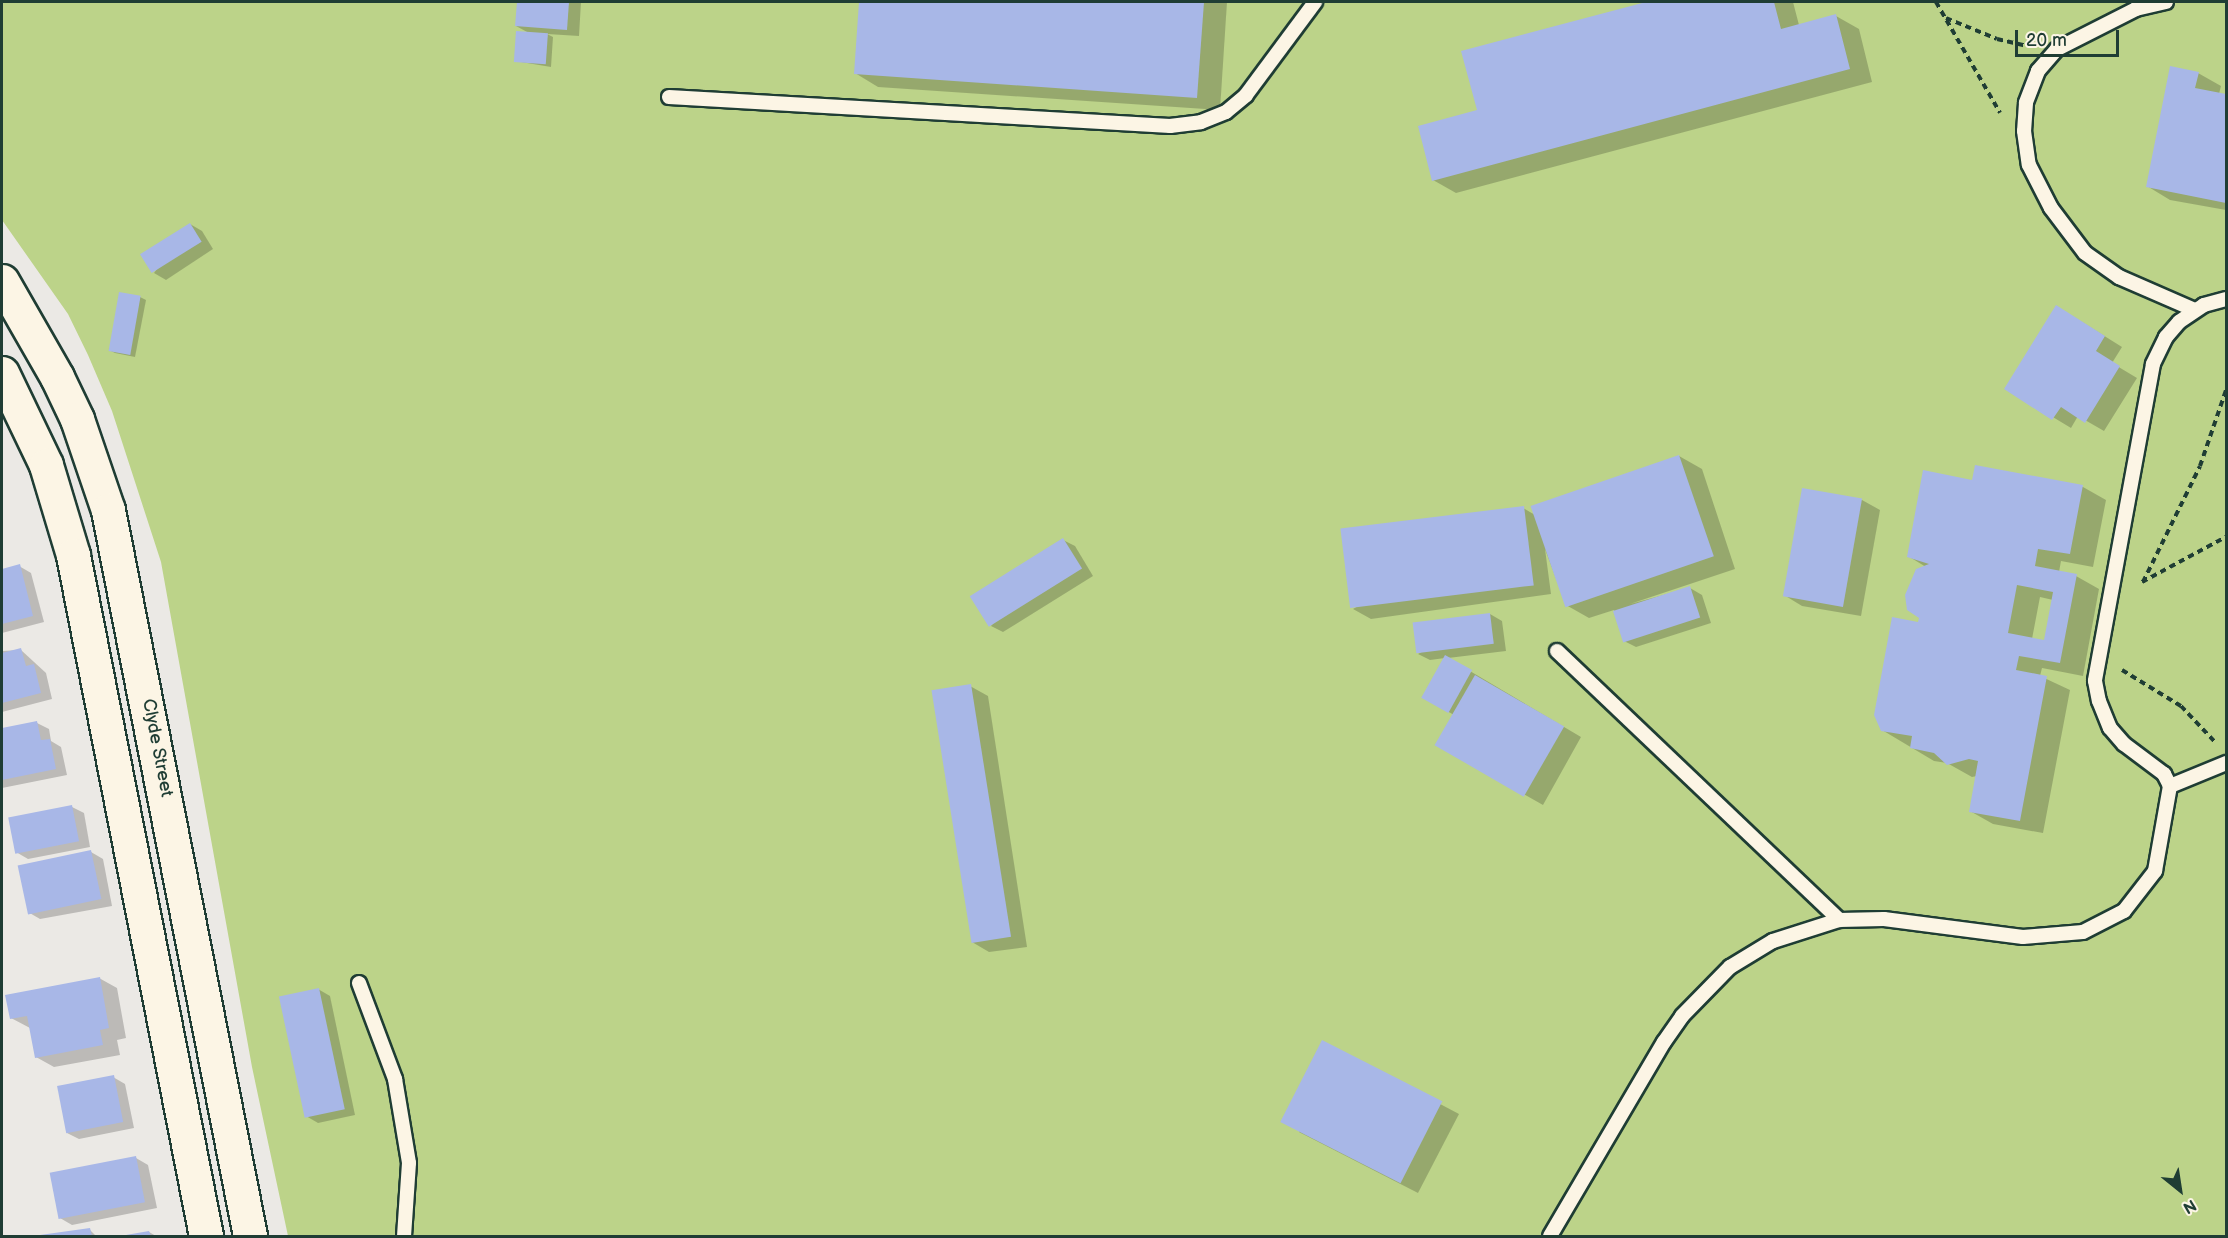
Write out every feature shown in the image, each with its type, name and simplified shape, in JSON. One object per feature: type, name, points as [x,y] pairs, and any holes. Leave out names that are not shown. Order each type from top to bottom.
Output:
[{"type":"main road","name":"Clyde Street","points":[[2,281],[57,377],[77,419],[108,510],[128,596],[250,1236]]},
{"type":"main road","points":[[2,374],[46,465],[73,555],[206,1236]]},
{"type":"lane","points":[[669,98],[1170,126],[1201,122],[1226,112],[1246,95],[1315,2]]},
{"type":"lane","points":[[2166,2],[2136,9],[2057,49],[2038,71],[2026,103],[2024,131],[2029,165],[2051,208],[2085,253],[2119,277],[2196,310]]},
{"type":"lane","points":[[1550,1236],[1682,1016],[1730,967],[1754,951],[1795,932],[1839,920],[1884,919],[2023,937],[2084,932],[2124,911],[2155,871],[2170,786],[2164,774],[2124,744],[2106,720],[2097,691],[2097,661],[2152,364],[2172,329],[2196,310],[2226,298]]},
{"type":"lane","points":[[1557,651],[1839,920]]},
{"type":"lane","points":[[2170,786],[2223,756]]},
{"type":"lane","points":[[359,983],[395,1078],[409,1163],[404,1236]]},
{"type":"path","points":[[1936,2],[2029,165]]},
{"type":"path","points":[[1945,18],[1996,39],[2057,49]]},
{"type":"path","points":[[2143,582],[2200,466],[2226,390]]},
{"type":"path","points":[[2110,592],[2121,593],[2226,537]]},
{"type":"path","points":[[2097,661],[2150,685],[2181,706],[2223,756]]},
{"type":"green space","points":[[2,2],[2226,2],[2226,1236],[288,1236],[252,1067],[161,562],[112,411],[88,355],[68,314],[2,220]]},
{"type":"building","points":[[517,2],[569,2],[567,30],[515,26]]},
{"type":"building","points":[[859,2],[1204,2],[1197,98],[854,74]]},
{"type":"building","points":[[1646,2],[1774,2],[1781,29],[1836,14],[1850,69],[1432,181],[1418,126],[1477,110],[1461,51]]},
{"type":"building","points":[[516,31],[548,33],[546,64],[514,62]]},
{"type":"building","points":[[2170,66],[2199,72],[2195,88],[2226,94],[2226,203],[2146,187]]},
{"type":"building","points":[[190,223],[202,242],[152,273],[140,254]]},
{"type":"building","points":[[119,292],[141,296],[130,355],[109,351]]},
{"type":"building","points":[[2056,305],[2105,336],[2096,351],[2120,366],[2085,423],[2061,407],[2052,420],[2004,389]]},
{"type":"building","points":[[1679,455],[1714,556],[1565,607],[1531,506]]},
{"type":"building","points":[[1975,465],[2083,485],[2070,554],[2038,549],[2035,566],[2077,574],[2060,663],[2019,656],[2016,670],[2047,676],[2020,821],[1969,812],[1978,761],[1969,759],[1947,765],[1934,753],[1910,748],[1912,736],[1881,731],[1874,715],[1892,617],[1918,622],[1919,618],[1907,610],[1905,595],[1916,569],[1929,564],[1907,557],[1923,470],[1972,480]],"holes":[[[2017,585],[2053,592],[2044,640],[2008,633]]]},
{"type":"building","points":[[1802,488],[1862,499],[1843,607],[1783,596]]},
{"type":"building","points":[[1524,506],[1534,585],[1350,608],[1340,529]]},
{"type":"building","points":[[1063,538],[1082,569],[989,627],[970,596]]},
{"type":"building","points":[[20,564],[33,616],[2,624],[2,569]]},
{"type":"building","points":[[1690,586],[1700,617],[1623,642],[1613,611]]},
{"type":"building","points":[[1490,613],[1494,644],[1416,653],[1413,623]]},
{"type":"building","points":[[21,648],[26,666],[34,664],[41,693],[2,703],[2,653]]},
{"type":"building","points":[[1445,655],[1472,670],[1448,713],[1421,698]]},
{"type":"building","points":[[1475,675],[1564,726],[1524,797],[1434,745]]},
{"type":"building","points":[[971,684],[1011,937],[972,943],[931,690]]},
{"type":"building","points":[[37,721],[41,740],[50,739],[56,769],[2,780],[2,728]]},
{"type":"building","points":[[72,805],[79,841],[15,854],[8,817]]},
{"type":"building","points":[[91,850],[101,899],[28,915],[18,866]]},
{"type":"building","points":[[100,977],[109,1028],[100,1030],[103,1045],[35,1058],[27,1016],[10,1019],[5,995]]},
{"type":"building","points":[[319,988],[345,1109],[305,1118],[279,997]]},
{"type":"building","points":[[1322,1040],[1442,1101],[1401,1183],[1280,1122]]},
{"type":"building","points":[[114,1075],[123,1122],[66,1133],[57,1086]]},
{"type":"building","points":[[136,1156],[145,1202],[59,1219],[50,1173]]},
{"type":"building","points":[[90,1228],[92,1236],[40,1236],[40,1235]]},
{"type":"building","points":[[149,1231],[151,1236],[126,1236],[126,1235]]}]
